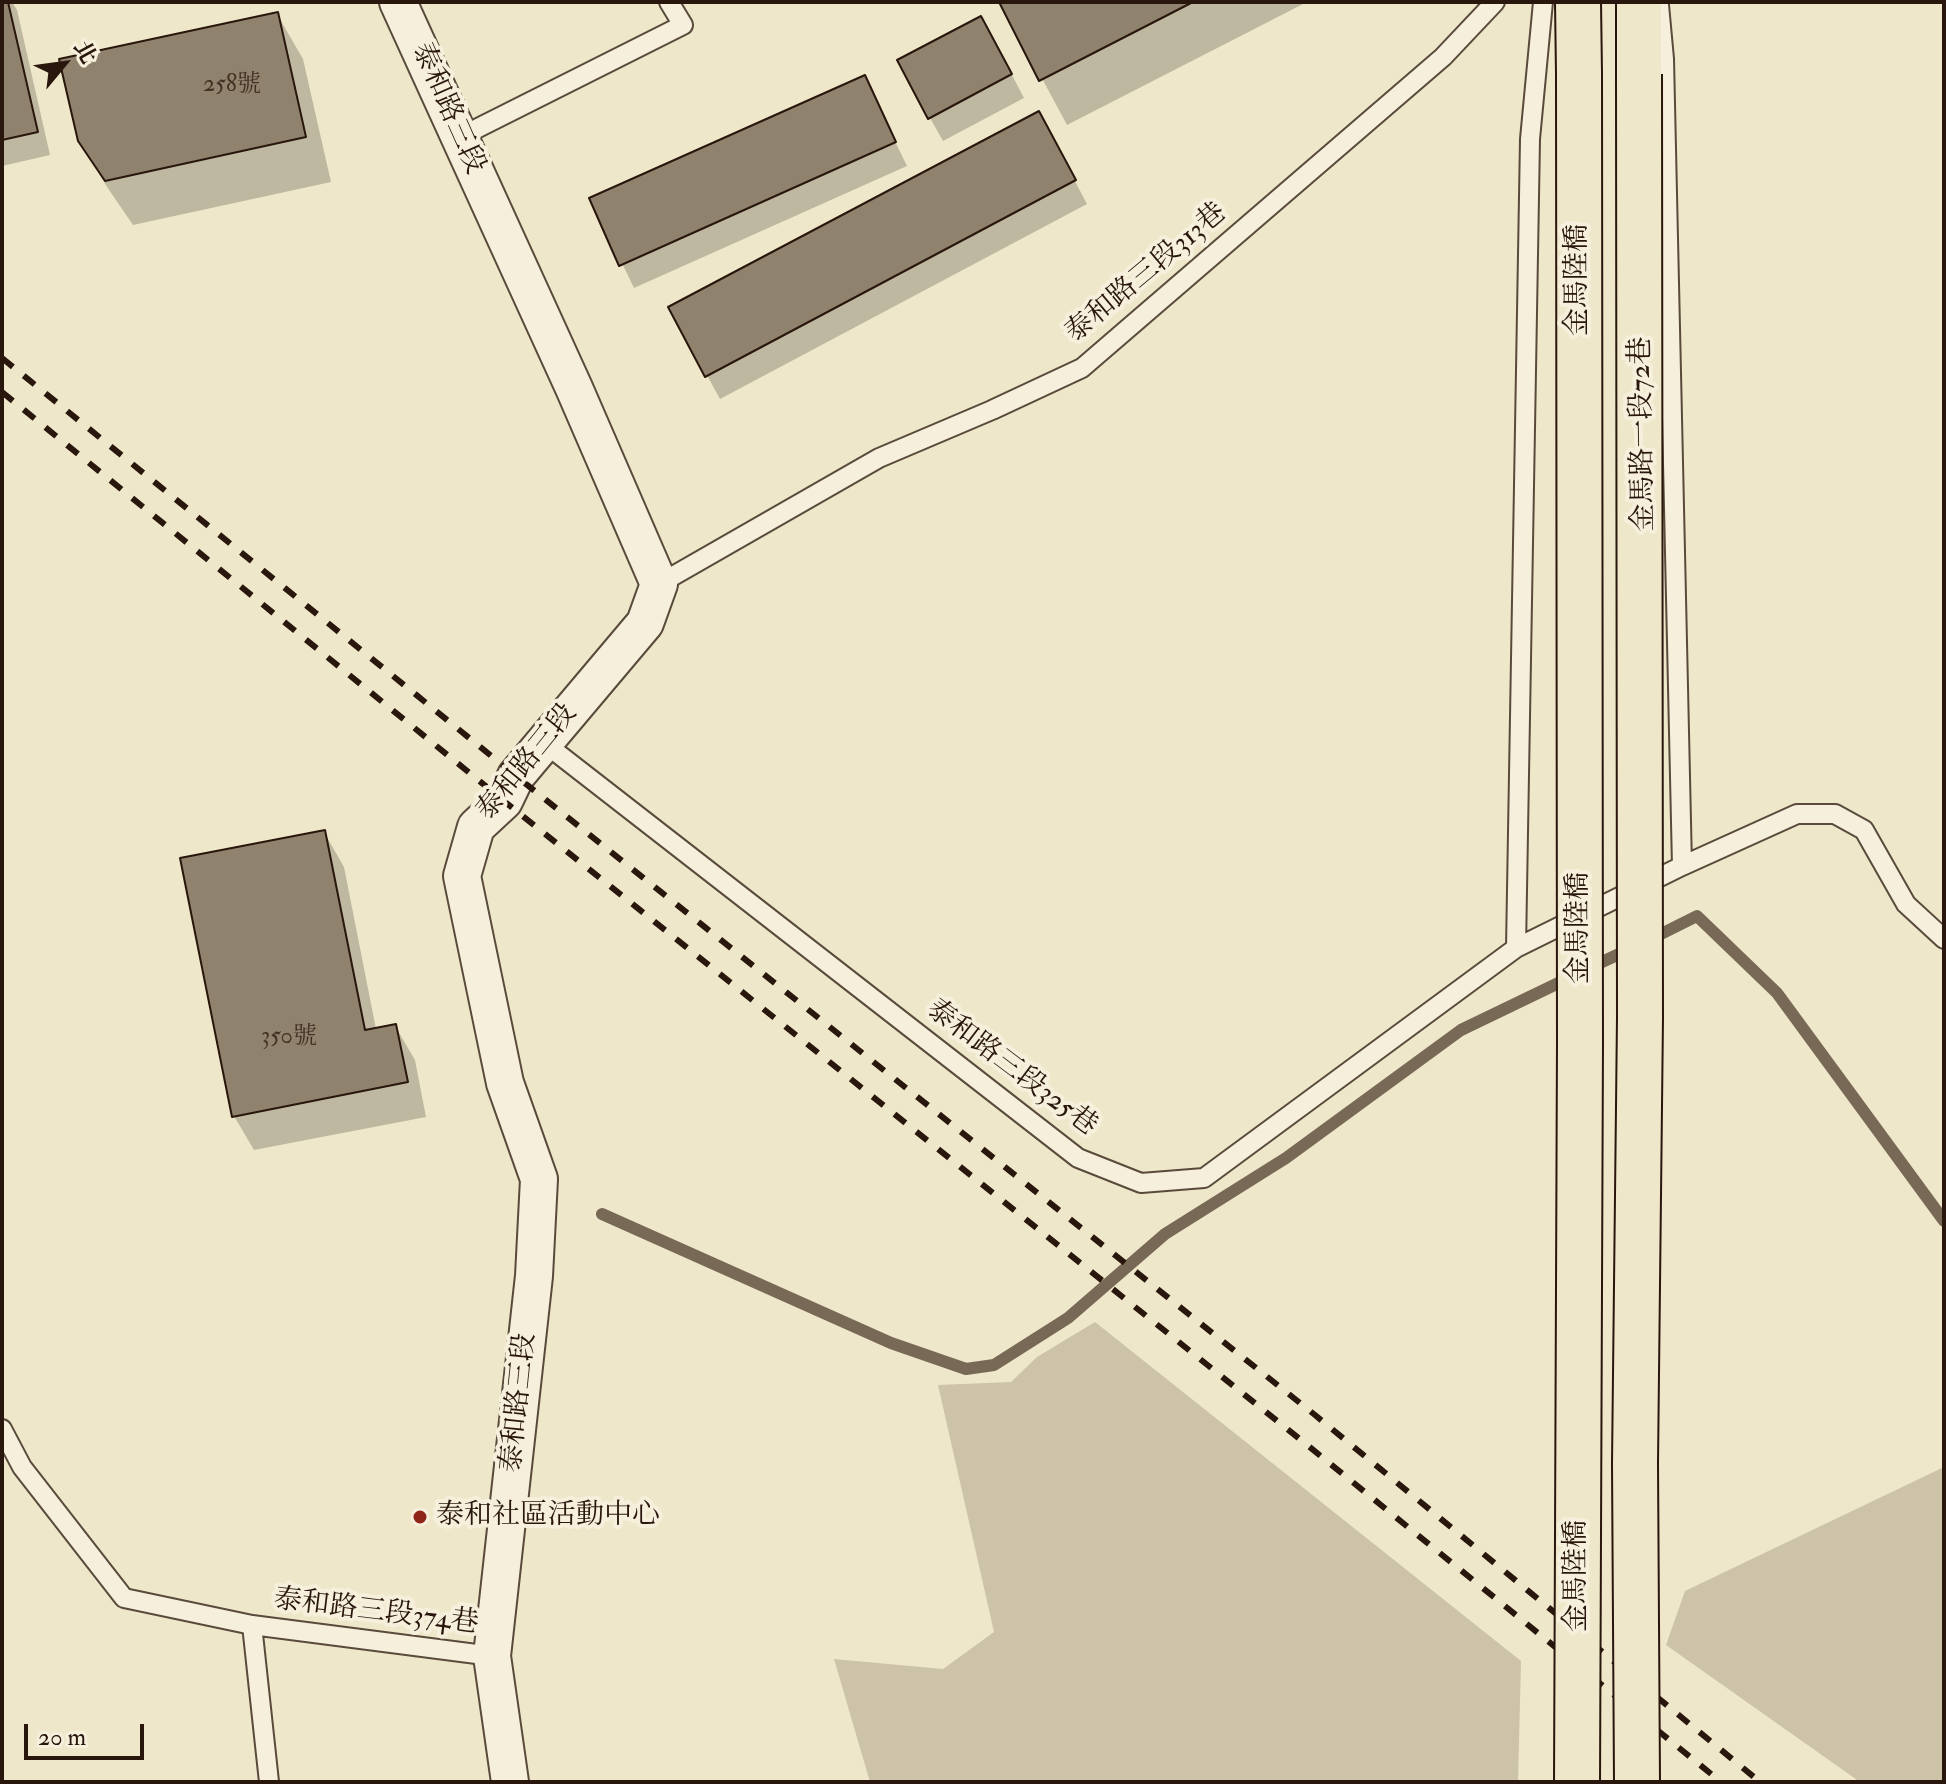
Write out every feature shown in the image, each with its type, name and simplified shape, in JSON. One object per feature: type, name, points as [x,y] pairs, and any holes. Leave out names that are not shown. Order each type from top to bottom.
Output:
[{"type":"main road","name":"金馬陸橋","points":[[1577,1782],[1580,1072],[1578,2]]},
{"type":"main road","name":"金馬陸橋","points":[[1637,1782],[1639,2]]},
{"type":"street","name":"泰和路三段","points":[[398,2],[574,388],[659,584],[645,623],[516,776],[504,801],[476,827],[462,876],[505,1083],[539,1179],[534,1276],[492,1656],[510,1782]]},
{"type":"lane","points":[[460,137],[683,25],[669,2]]},
{"type":"lane","name":"泰和路三段313巷","points":[[659,584],[879,458],[1082,368],[1443,57],[1495,2]]},
{"type":"lane","points":[[1516,948],[1530,139],[1543,2]]},
{"type":"lane","name":"金馬路一段72巷","points":[[1659,2],[1664,59],[1682,866]]},
{"type":"lane","name":"泰和路三段325巷","points":[[543,742],[1078,1158],[1141,1183],[1204,1178],[1516,948],[1682,866],[1797,814],[1835,814],[1864,830],[1906,904],[1944,939]]},
{"type":"lane","name":"泰和路三段374巷","points":[[2,1429],[22,1467],[124,1598],[252,1625],[492,1656]]},
{"type":"lane","name":"泰和路三段374巷","points":[[252,1625],[269,1782]]},
{"type":"shaded area","points":[[1095,1322],[1521,1661],[1518,1782],[870,1782],[834,1659],[943,1669],[994,1632],[938,1385],[1011,1382],[1037,1357]]},
{"type":"shaded area","points":[[1944,1467],[1944,1782],[1860,1782],[1666,1645],[1685,1591]]},
{"type":"building","points":[[2,2],[8,2],[38,132],[2,140]]},
{"type":"building","points":[[999,2],[1193,2],[1039,81]]},
{"type":"building","points":[[278,12],[306,137],[105,181],[78,141],[59,59]]},
{"type":"building","points":[[981,16],[1012,74],[928,119],[897,60]]},
{"type":"building","points":[[865,75],[896,142],[619,266],[589,198]]},
{"type":"building","points":[[1039,111],[1076,180],[705,377],[668,307]]},
{"type":"building","points":[[325,830],[365,1030],[396,1024],[408,1082],[232,1117],[180,858]]},
{"type":"waterway","points":[[1649,940],[1697,916],[1777,993],[1944,1221]]},
{"type":"waterway","points":[[1587,969],[1632,948]]},
{"type":"waterway","points":[[602,1214],[891,1343],[966,1369],[994,1365],[1068,1318],[1165,1234],[1286,1158],[1461,1030],[1571,977]]},
{"type":"railway","points":[[2,358],[516,776],[1315,1415],[1760,1782]]},
{"type":"railway","points":[[2,392],[1721,1782]]},
{"type":"place","name":"泰和社區活動中心","points":[[420,1517]]}]
